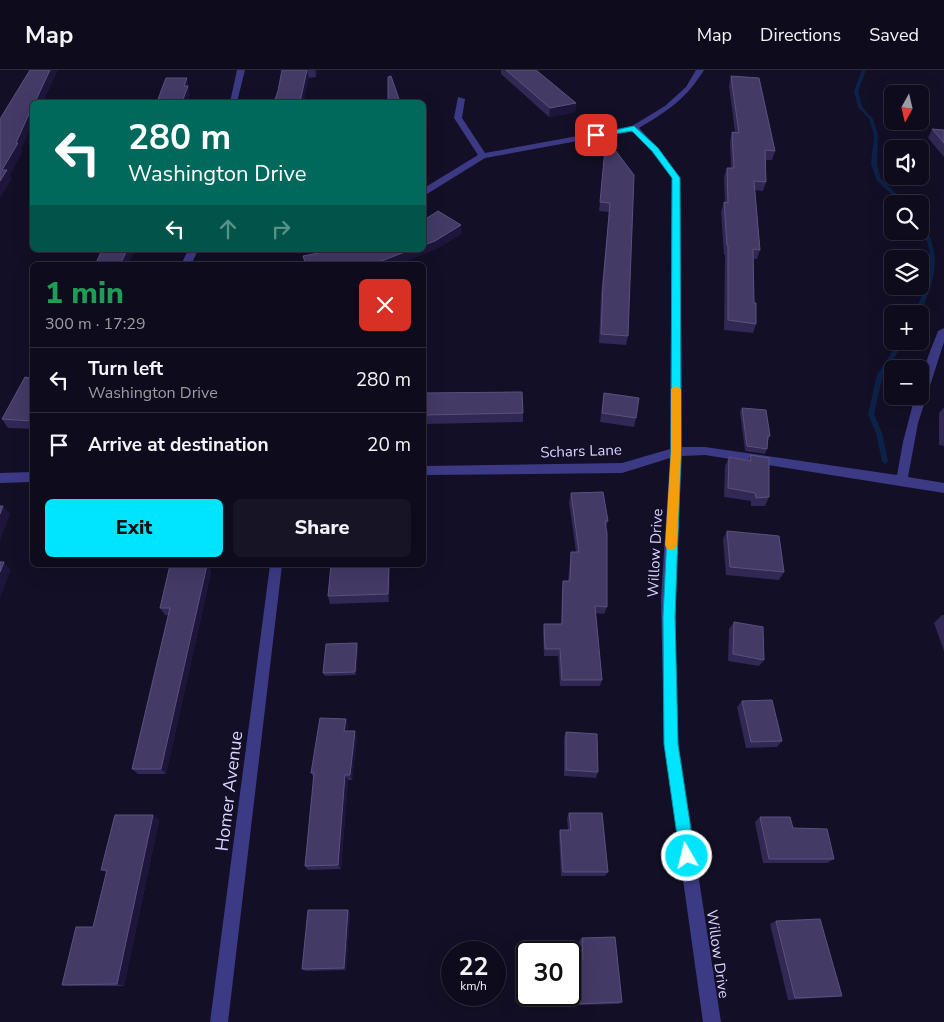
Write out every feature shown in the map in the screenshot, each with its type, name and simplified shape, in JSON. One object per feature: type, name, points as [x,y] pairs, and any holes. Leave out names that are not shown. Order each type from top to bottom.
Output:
[{"type":"street","points":[[233,100],[241,70]]},
{"type":"street","points":[[426,191],[483,156],[634,128],[668,108],[689,88],[700,70]]},
{"type":"street","points":[[461,99],[458,118],[483,156]]},
{"type":"street","name":"Willow Drive","points":[[634,128],[655,150],[676,178],[676,452],[668,599],[671,744],[712,1022]]},
{"type":"street","points":[[902,480],[906,449],[917,406],[943,331]]},
{"type":"street","name":"Schars Lane","points":[[426,470],[622,468],[676,452],[705,451],[944,488]]},
{"type":"street","points":[[0,478],[30,477]]},
{"type":"street","name":"Homer Avenue","points":[[219,1022],[276,567]]},
{"type":"building","points":[[30,70],[50,70],[36,100],[30,100],[30,112],[16,143],[18,143],[2,170],[7,170],[0,181],[0,119]]},
{"type":"building","points":[[282,70],[307,70],[300,100],[275,100]]},
{"type":"building","points":[[506,70],[536,70],[576,103],[550,108]]},
{"type":"building","points":[[391,76],[399,100],[388,100],[388,77]]},
{"type":"building","points":[[731,76],[759,78],[775,151],[765,150],[766,182],[754,181],[760,250],[753,249],[756,324],[728,320],[728,246],[724,202],[728,203],[727,168],[734,168],[732,132],[739,133]]},
{"type":"building","points":[[166,78],[187,78],[184,86],[188,86],[183,100],[158,99]]},
{"type":"building","points":[[932,129],[944,130],[944,143]]},
{"type":"building","points":[[606,138],[634,175],[628,336],[601,334],[610,203],[600,202]]},
{"type":"building","points":[[438,211],[461,225],[426,244],[426,219]]},
{"type":"building","points":[[101,252],[126,252],[121,262],[96,262]]},
{"type":"building","points":[[324,252],[405,252],[379,262],[305,262],[303,256]]},
{"type":"building","points":[[25,377],[30,378],[30,421],[2,419]]},
{"type":"building","points":[[522,392],[523,413],[426,415],[426,393]]},
{"type":"building","points":[[604,393],[639,398],[636,418],[602,413]]},
{"type":"building","points":[[742,408],[766,410],[770,436],[768,436],[767,449],[747,446]]},
{"type":"building","points":[[750,455],[769,458],[769,497],[756,498],[755,493],[728,488],[729,457],[751,461]]},
{"type":"building","points":[[603,492],[608,521],[605,521],[607,533],[607,607],[595,606],[602,680],[562,680],[560,649],[545,649],[544,624],[562,624],[563,581],[570,581],[571,552],[579,552],[571,493]]},
{"type":"building","points":[[727,531],[779,536],[784,572],[730,567]]},
{"type":"building","points":[[0,562],[4,562],[0,572]]},
{"type":"building","points":[[170,567],[207,567],[161,769],[132,769],[170,608],[160,608]]},
{"type":"building","points":[[331,567],[389,567],[388,594],[328,596]]},
{"type":"building","points":[[734,622],[763,627],[764,660],[733,654]]},
{"type":"building","points":[[357,643],[355,672],[323,673],[326,644]]},
{"type":"building","points":[[772,700],[782,741],[751,742],[742,701]]},
{"type":"building","points":[[320,718],[346,719],[344,731],[355,731],[350,775],[345,775],[338,865],[305,866],[314,773],[311,773]]},
{"type":"building","points":[[566,732],[597,734],[598,772],[566,770]]},
{"type":"building","points":[[569,813],[602,813],[608,872],[563,872],[560,830],[571,830]]},
{"type":"building","points":[[115,815],[153,815],[117,984],[62,985],[76,927],[93,927],[107,870],[101,870]]},
{"type":"building","points":[[760,817],[790,817],[793,828],[827,829],[834,859],[769,859]]},
{"type":"building","points":[[308,910],[348,910],[344,968],[302,969]]},
{"type":"building","points":[[820,919],[842,996],[795,998],[776,921]]},
{"type":"building","points":[[615,937],[622,1002],[581,1004],[582,938]]},
{"type":"waterway","points":[[864,70],[856,91],[860,107],[871,119],[876,135],[874,164],[879,180],[895,195]]},
{"type":"waterway","points":[[921,305],[930,280],[932,268],[929,240]]},
{"type":"waterway","points":[[885,461],[879,433],[871,414],[880,375],[896,350]]},
{"type":"slow traffic","points":[[671,545],[676,452],[676,389]]},
{"type":"route","points":[[596,135],[634,128],[655,150],[676,178],[676,452],[668,599],[671,744],[687,856]]}]
